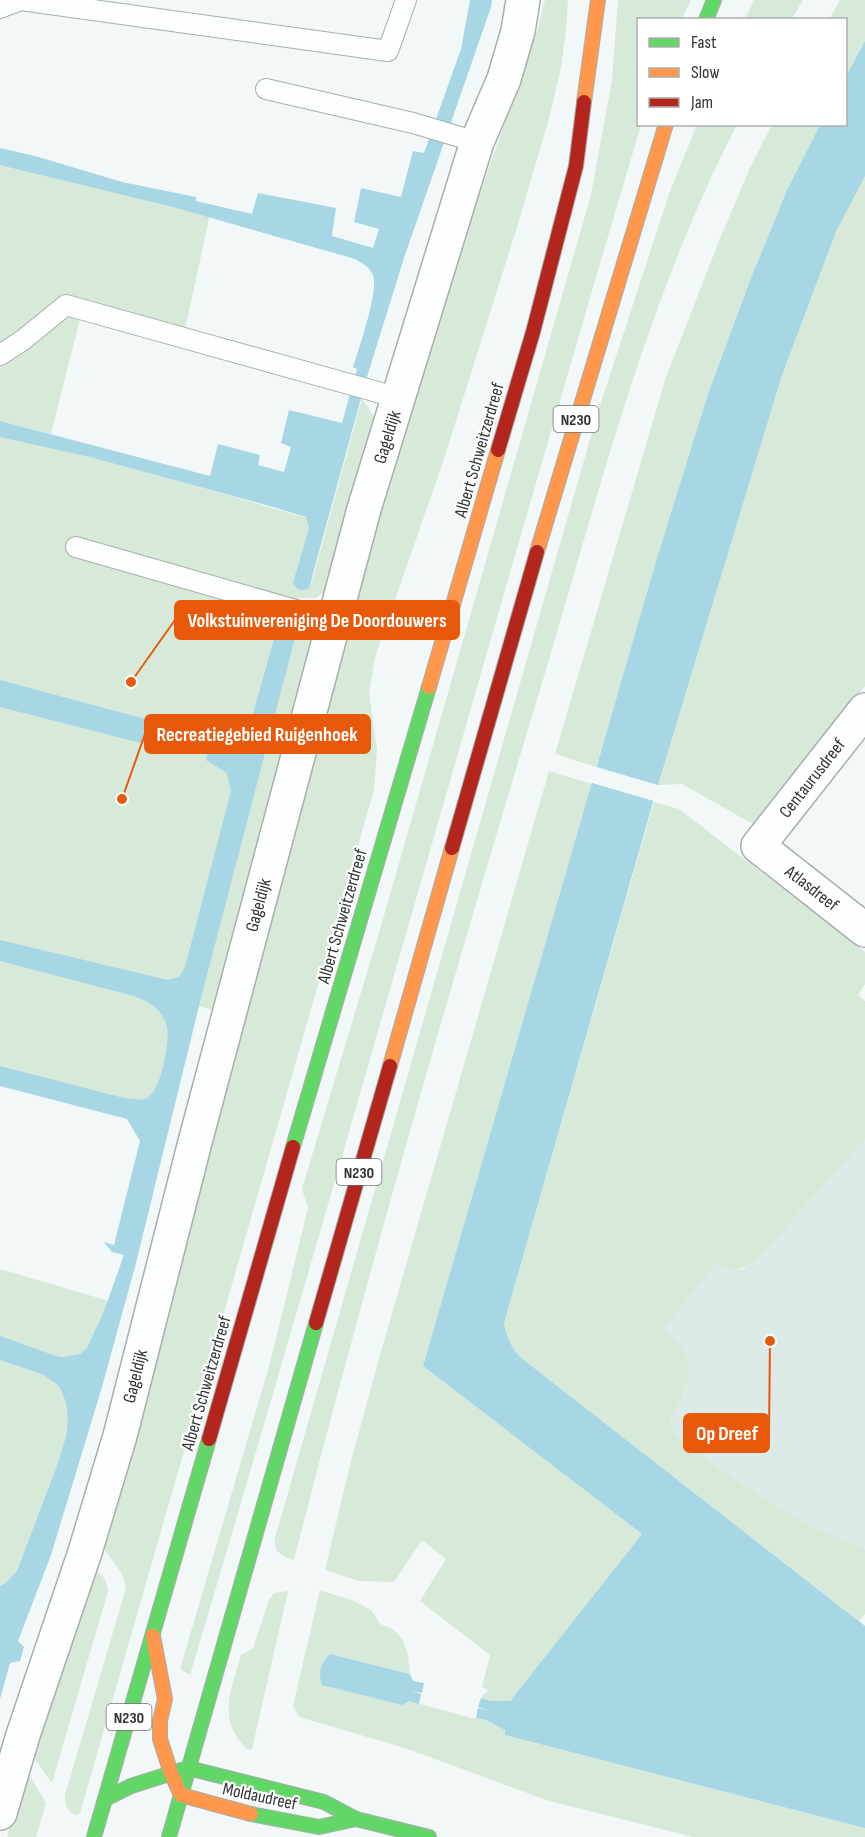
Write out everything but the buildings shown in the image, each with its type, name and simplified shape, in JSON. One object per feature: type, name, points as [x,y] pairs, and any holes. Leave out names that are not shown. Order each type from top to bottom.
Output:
[{"type":"main road","name":"Albert Schweitzerdreef","points":[[94,1837],[280,1190],[532,332],[576,166],[597,0]]},
{"type":"main road","points":[[707,18],[714,0]]},
{"type":"main road","name":"N230","points":[[169,1837],[576,418],[665,126]]},
{"type":"main road","points":[[153,1636],[165,1699],[160,1721],[160,1739],[181,1795]]},
{"type":"main road","points":[[105,1799],[131,1786],[188,1768]]},
{"type":"main road","name":"Moldaudreef","points":[[188,1768],[324,1802],[357,1819],[429,1837]]},
{"type":"main road","name":"Moldaudreef","points":[[181,1795],[255,1815],[319,1827],[357,1819]]},
{"type":"street","name":"Gageldijk","points":[[0,1813],[23,1735],[85,1552],[120,1436],[195,1142],[364,509],[477,142],[504,79],[518,31],[523,0]]},
{"type":"street","name":"Centaurusdreef","points":[[758,846],[865,710]]},
{"type":"street","name":"Atlasdreef","points":[[758,846],[865,930]]},
{"type":"lane","points":[[0,8],[21,0],[388,51],[406,0]]},
{"type":"lane","points":[[266,89],[413,123],[477,142]]},
{"type":"lane","points":[[0,355],[23,340],[66,304],[399,398]]},
{"type":"lane","points":[[76,547],[334,621]]},
{"type":"shaded area","points":[[865,1139],[865,1550],[851,1542],[818,1530],[762,1497],[692,1450],[673,1432],[670,1421],[687,1387],[664,1329],[716,1264],[741,1270],[757,1260]]},
{"type":"green space","points":[[545,0],[568,0],[561,67],[550,115],[443,462],[375,657],[369,693],[377,750],[374,790],[80,1813],[75,1815],[67,1807],[65,1795],[126,1588],[120,1571],[103,1547],[356,589],[452,273],[537,31]]},
{"type":"green space","points":[[618,0],[691,0],[682,18],[637,18],[637,126],[641,126],[190,1675],[180,1669],[270,1363],[308,1208],[302,1189],[381,926],[591,195],[612,80]]},
{"type":"green space","points":[[754,0],[803,0],[793,18],[745,18]]},
{"type":"green space","points":[[840,0],[865,0],[865,41],[847,74],[847,18],[830,18]]},
{"type":"green space","points":[[697,126],[737,126],[705,190],[677,257],[628,394],[606,464],[415,1115],[294,1560],[277,1550],[275,1538],[597,415],[670,191]]},
{"type":"green space","points":[[771,126],[819,126],[787,190],[749,283],[708,394],[596,767],[555,754],[666,377],[750,168]]},
{"type":"green space","points":[[0,156],[211,209],[185,330],[83,307],[51,434],[0,421]]},
{"type":"green space","points":[[865,176],[865,686],[758,827],[682,784],[658,785],[781,378],[836,232]]},
{"type":"green space","points":[[362,398],[378,423],[327,590],[316,598],[300,598],[294,620],[308,630],[314,642],[215,1011],[199,1006],[296,630],[156,1116],[0,1077],[0,430],[321,522],[311,585]]},
{"type":"green space","points":[[549,771],[592,784],[423,1366],[642,1534],[512,1699],[513,1701],[491,1701],[481,1698],[488,1690],[482,1687],[490,1655],[420,1601],[446,1559],[422,1540],[394,1582],[359,1581],[325,1570],[351,1461],[380,1355]]},
{"type":"green space","points":[[654,802],[679,809],[865,952],[865,984],[858,995],[865,1001],[865,1139],[757,1260],[737,1269],[716,1264],[664,1329],[685,1354],[689,1371],[686,1388],[670,1421],[673,1432],[692,1450],[762,1497],[818,1530],[851,1542],[865,1550],[865,1614],[859,1621],[520,1357],[511,1345],[505,1328],[504,1323]]},
{"type":"green space","points":[[0,1269],[109,1301],[87,1348],[69,1357],[58,1356],[32,1349],[0,1336]]},
{"type":"green space","points":[[0,1347],[89,1377],[49,1516],[0,1613]]},
{"type":"green space","points":[[95,1571],[104,1579],[108,1591],[52,1783],[32,1755]]},
{"type":"green space","points":[[320,1590],[354,1601],[371,1610],[380,1624],[394,1630],[402,1639],[408,1655],[410,1674],[330,1654],[409,1701],[486,1720],[506,1730],[505,1735],[865,1828],[865,1837],[693,1837],[549,1801],[405,1748],[299,1717],[293,1706]]},
{"type":"green space","points":[[288,1591],[252,1749],[248,1750],[238,1739],[229,1716],[233,1681],[241,1655],[253,1648],[269,1600],[274,1593]]},
{"type":"green space","points":[[25,1773],[30,1776],[46,1803],[36,1837],[7,1837]]},
{"type":"water","points":[[470,0],[492,0],[491,7],[404,258],[366,380],[309,588],[300,590],[293,583],[309,528],[306,517],[90,457],[0,437],[0,421],[210,476],[218,444],[260,455],[258,465],[284,472],[291,447],[281,443],[289,410],[342,423],[357,369],[353,367],[368,320],[373,293],[373,275],[366,266],[355,259],[173,207],[0,165],[0,148],[122,182],[196,197],[196,201],[252,214],[258,193],[336,208],[332,236],[373,248],[379,229],[354,222],[361,188],[401,197],[413,151],[424,153],[461,49]]},
{"type":"water","points":[[865,41],[865,176],[836,232],[781,378],[658,785],[504,1323],[509,1341],[520,1357],[865,1626],[865,1828],[505,1735],[505,1730],[486,1720],[476,1718],[478,1708],[489,1711],[478,1707],[481,1698],[491,1701],[513,1701],[511,1700],[642,1534],[423,1366],[655,565],[708,394],[749,283],[787,190],[819,126],[847,126],[847,74]]},
{"type":"water","points":[[286,625],[293,626],[296,634],[199,1006],[136,1263],[102,1387],[51,1555],[18,1641],[24,1647],[20,1661],[10,1663],[0,1699],[0,1586],[17,1571],[58,1463],[66,1437],[68,1420],[66,1402],[59,1386],[44,1375],[0,1360],[0,1336],[63,1357],[80,1354],[87,1348],[104,1311],[124,1255],[112,1252],[104,1242],[114,1245],[140,1141],[127,1119],[0,1086],[0,1066],[124,1098],[143,1100],[153,1093],[160,1078],[168,1033],[159,1011],[140,998],[0,961],[0,940],[168,980],[179,977],[185,967],[231,791],[227,773],[206,760],[208,750],[215,736],[237,738],[247,735],[276,632]]},
{"type":"water","points":[[0,680],[160,723],[156,744],[153,746],[0,707]]},
{"type":"water","points":[[330,1654],[410,1674],[413,1681],[424,1683],[422,1693],[411,1691],[421,1694],[419,1704],[409,1701],[402,1705],[322,1685],[321,1668]]},
{"type":"pier","points":[[593,766],[661,786],[657,802],[589,782]]},
{"type":"traffic: fast","points":[[707,18],[714,0]]},
{"type":"traffic: fast","points":[[293,1147],[429,687]]},
{"type":"traffic: fast","points":[[169,1837],[316,1323]]},
{"type":"traffic: fast","points":[[94,1837],[209,1439]]},
{"type":"traffic: fast","points":[[105,1799],[131,1786],[188,1768],[324,1802],[356,1819],[429,1837]]},
{"type":"traffic: fast","points":[[251,1814],[319,1827],[356,1819]]},
{"type":"traffic: slow","points":[[584,102],[598,0]]},
{"type":"traffic: slow","points":[[537,552],[665,126]]},
{"type":"traffic: slow","points":[[429,687],[498,450]]},
{"type":"traffic: slow","points":[[390,1066],[452,848]]},
{"type":"traffic: slow","points":[[153,1636],[165,1699],[160,1721],[160,1739],[181,1795],[251,1814]]},
{"type":"traffic: jam","points":[[498,450],[533,332],[576,166],[584,102]]},
{"type":"traffic: jam","points":[[452,848],[537,552]]},
{"type":"traffic: jam","points":[[316,1323],[390,1066]]},
{"type":"traffic: jam","points":[[209,1439],[293,1147]]},
{"type":"place","name":"Volkstuinvereniging De Doordouwers","points":[[131,682]]},
{"type":"place","name":"Recreatiegebied Ruigenhoek","points":[[122,799]]},
{"type":"place","name":"Op Dreef","points":[[770,1341]]}]
